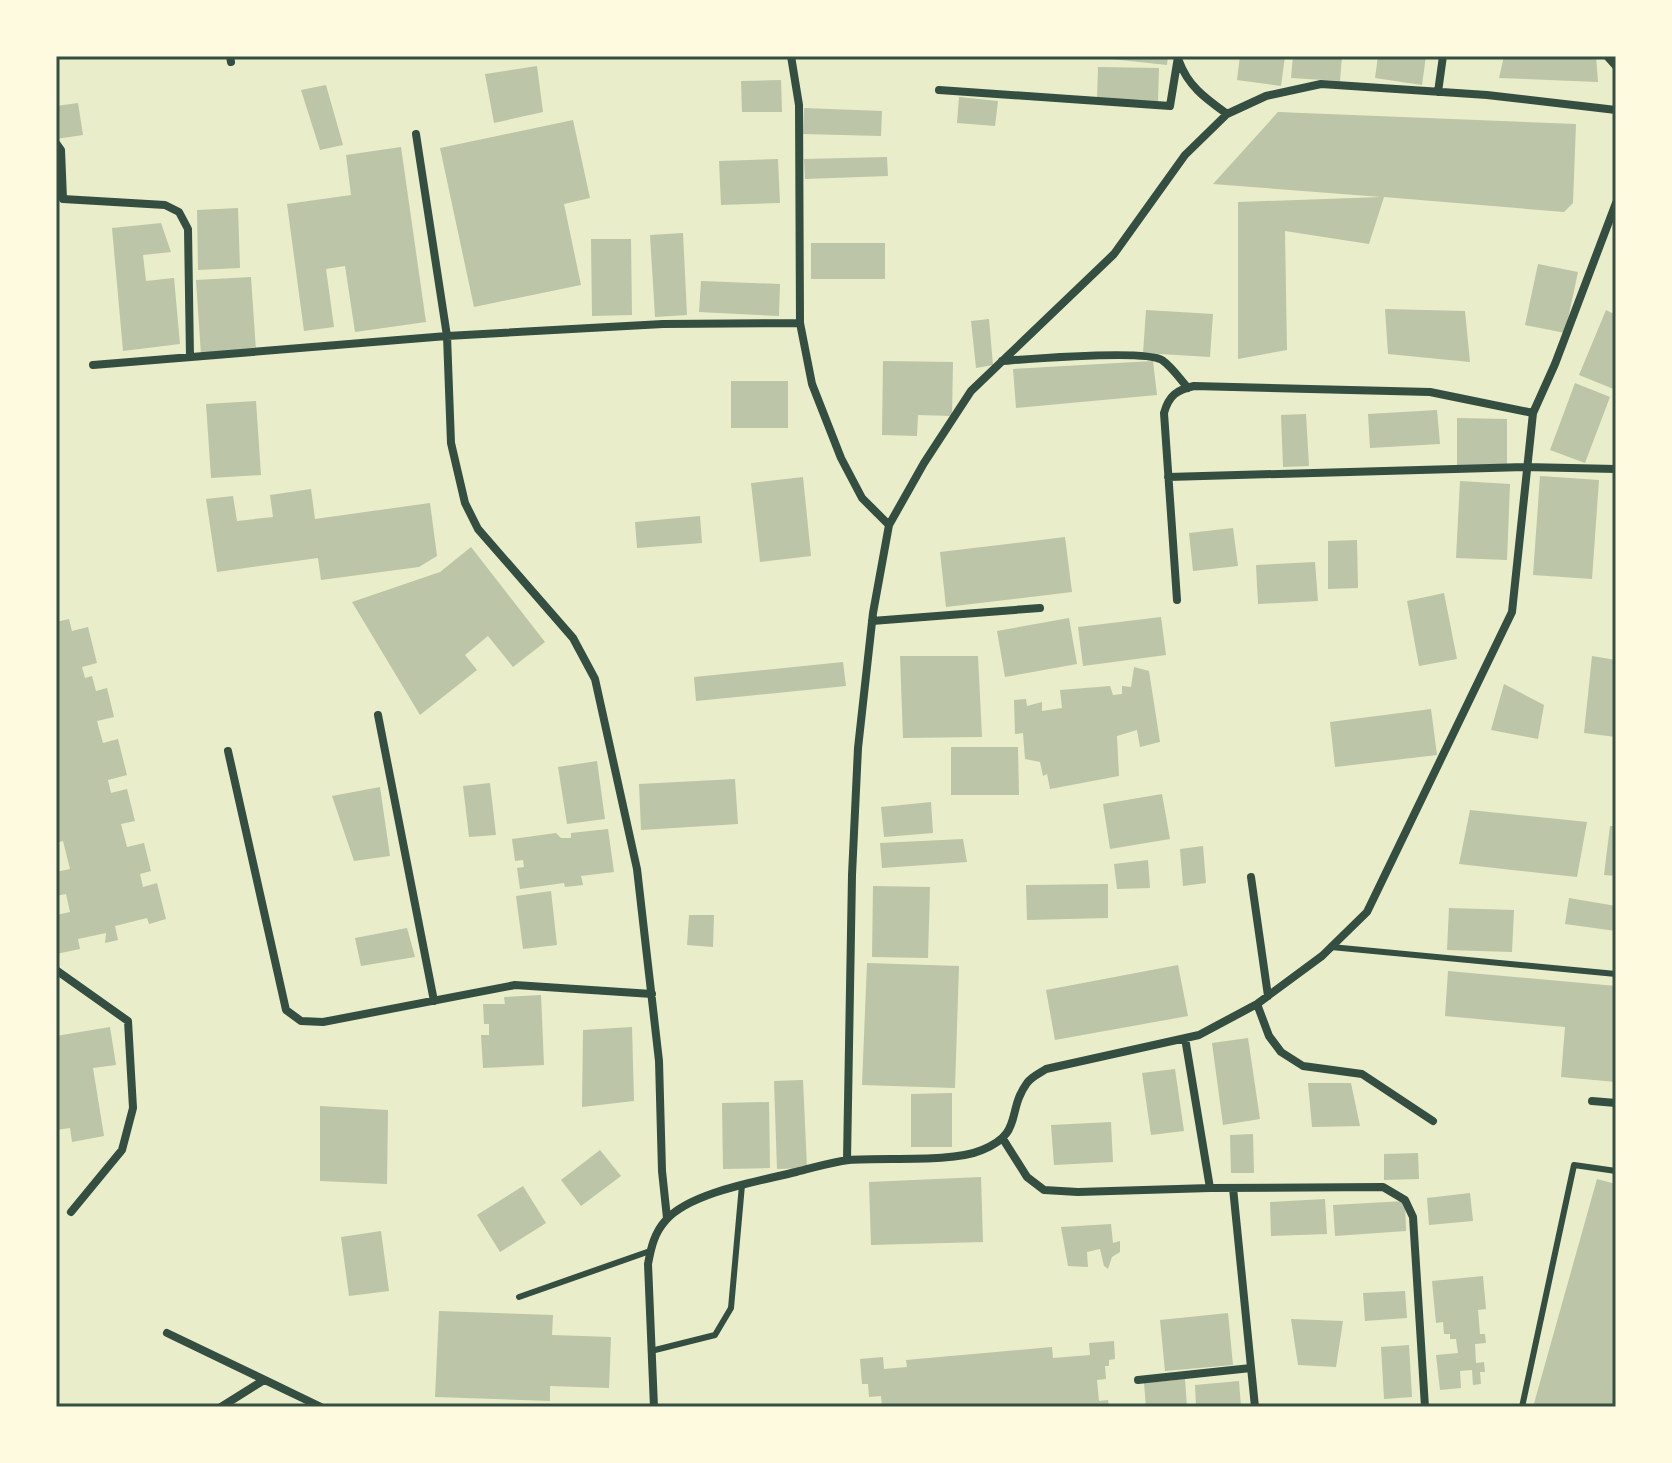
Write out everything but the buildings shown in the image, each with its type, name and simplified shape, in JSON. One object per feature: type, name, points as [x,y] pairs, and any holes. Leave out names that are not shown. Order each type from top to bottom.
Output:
[{"type":"street","points":[[791,56],[799,105],[800,323],[812,384],[841,458],[862,498],[889,525]]},
{"type":"street","points":[[1438,92],[1443,56]]},
{"type":"street","points":[[1607,56],[1616,66]]},
{"type":"street","points":[[1178,57],[1185,77],[1199,94],[1227,114]]},
{"type":"street","points":[[939,90],[1170,106],[1178,57]]},
{"type":"street","points":[[847,1160],[857,764],[872,621],[889,525],[924,463],[971,391],[1114,254],[1185,155],[1227,114],[1266,96],[1321,84],[1616,110]]},
{"type":"street","points":[[416,134],[447,336],[451,443],[465,503],[478,529],[573,638],[595,679],[637,869],[659,1061],[662,1171],[667,1218]]},
{"type":"street","points":[[56,143],[61,150],[63,199],[165,205],[179,212],[188,229],[190,357]]},
{"type":"street","points":[[654,1407],[648,1264],[652,1242],[667,1218],[707,1196],[847,1160],[959,1156],[980,1152],[1003,1139],[1011,1127],[1027,1082],[1046,1069],[1199,1035],[1268,996],[1331,947],[1367,912],[1512,612],[1533,413],[1555,364],[1616,203]]},
{"type":"street","points":[[93,365],[447,336],[663,324],[800,323]]},
{"type":"street","points":[[1002,361],[1094,356],[1151,357],[1162,360],[1188,388]]},
{"type":"street","points":[[1177,600],[1164,413],[1168,398],[1179,390],[1430,392],[1533,413]]},
{"type":"street","points":[[1168,477],[1525,467],[1616,469]]},
{"type":"street","points":[[872,621],[1040,608]]},
{"type":"street","points":[[378,715],[434,1001]]},
{"type":"street","points":[[228,751],[286,1010],[301,1021],[323,1022],[515,985],[652,994]]},
{"type":"street","points":[[1251,877],[1268,996]]},
{"type":"street","points":[[56,970],[128,1021],[133,1108],[122,1150],[71,1212]]},
{"type":"street","points":[[1257,1004],[1269,1036],[1281,1052],[1303,1066],[1362,1074],[1433,1121]]},
{"type":"street","points":[[1185,1038],[1210,1188]]},
{"type":"street","points":[[1592,1101],[1616,1103]]},
{"type":"street","points":[[1003,1139],[1027,1177],[1044,1190],[1383,1187],[1405,1200],[1413,1217],[1425,1407]]},
{"type":"street","points":[[1233,1188],[1255,1407]]},
{"type":"street","points":[[167,1333],[321,1407]]},
{"type":"street","points":[[1138,1380],[1251,1368]]},
{"type":"street","points":[[221,1407],[264,1380]]},
{"type":"lane","points":[[1331,947],[1616,974]]},
{"type":"lane","points":[[1522,1407],[1574,1165],[1616,1171]]},
{"type":"lane","points":[[651,1351],[715,1335],[731,1308],[742,1185]]},
{"type":"lane","points":[[519,1297],[650,1251]]}]
